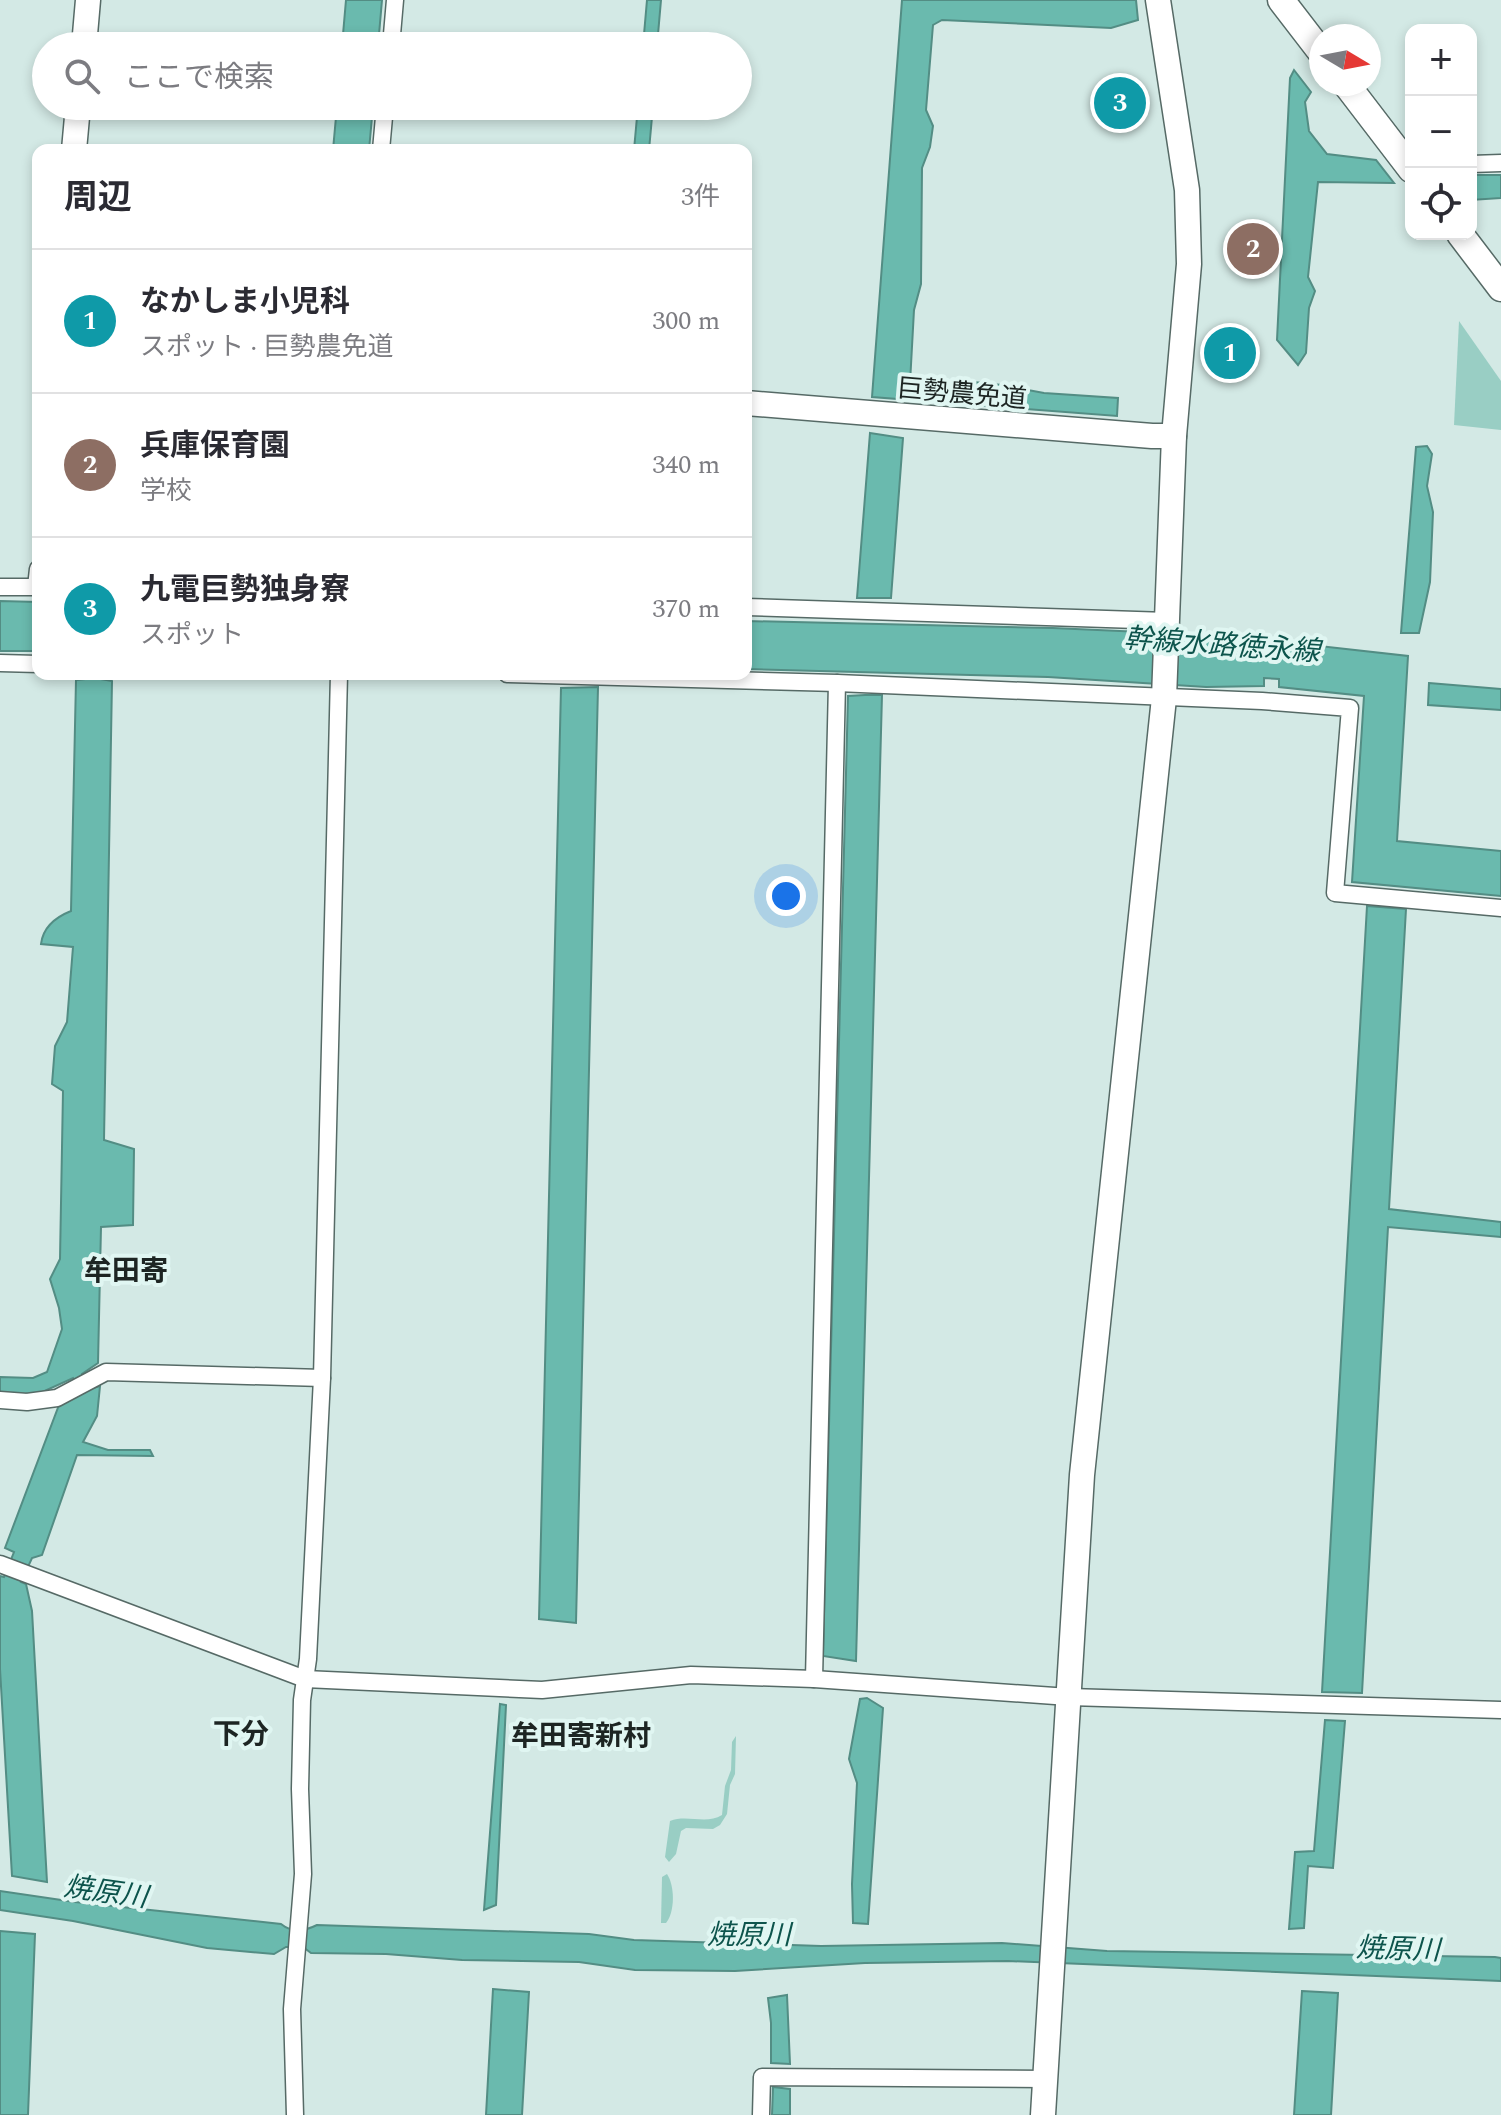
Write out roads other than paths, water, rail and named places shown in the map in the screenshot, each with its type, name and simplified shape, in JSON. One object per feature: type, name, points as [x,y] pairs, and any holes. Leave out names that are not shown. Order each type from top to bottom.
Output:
[{"type":"main road","points":[[1281,0],[1309,36]]},
{"type":"main road","points":[[1355,96],[1410,168]]},
{"type":"main road","points":[[1465,240],[1501,288]]},
{"type":"street","points":[[85,32],[88,0]]},
{"type":"street","points":[[392,32],[395,0]]},
{"type":"street","points":[[1043,2115],[1082,1475],[1164,698],[1174,436],[1189,264],[1187,190],[1158,0]]},
{"type":"street","points":[[75,144],[77,120]]},
{"type":"street","points":[[382,144],[384,120]]},
{"type":"street","points":[[1477,164],[1501,163]]},
{"type":"street","name":"巨勢農免道","points":[[752,403],[1174,436]]},
{"type":"street","points":[[0,587],[32,587]]},
{"type":"street","points":[[752,607],[1167,621]]},
{"type":"street","points":[[0,663],[32,664]]},
{"type":"street","points":[[295,2115],[292,2009],[303,1874],[300,1789],[302,1700],[308,1659],[322,1378],[339,680]]},
{"type":"street","points":[[727,680],[1262,701],[1350,708],[1335,893],[1501,908]]},
{"type":"street","points":[[814,1679],[837,683]]},
{"type":"street","points":[[0,1400],[27,1402],[57,1398],[106,1372],[322,1378]]},
{"type":"street","points":[[0,1564],[305,1679],[542,1690],[691,1675],[814,1679],[1069,1697],[1501,1710]]},
{"type":"street","points":[[761,2115],[762,2077],[1045,2079]]},
{"type":"water","points":[[346,0],[382,0],[379,32],[343,32]]},
{"type":"water","points":[[647,0],[661,0],[658,32],[644,32]]},
{"type":"water","points":[[902,0],[1136,0],[1138,20],[1111,28],[942,20],[933,25],[926,110],[933,126],[930,147],[922,168],[921,284],[914,310],[910,383],[935,386],[964,381],[1044,393],[1118,398],[1117,416],[872,397]]},
{"type":"water","points":[[1294,70],[1309,89],[1305,102],[1309,131],[1327,154],[1376,160],[1394,183],[1318,182],[1308,277],[1315,291],[1309,308],[1306,353],[1298,365],[1277,340],[1290,78]]},
{"type":"water","points":[[336,120],[372,120],[370,144],[334,144]]},
{"type":"water","points":[[637,120],[652,120],[650,144],[635,144]]},
{"type":"water","points":[[1477,175],[1501,175],[1501,198],[1477,200]]},
{"type":"water","points":[[870,433],[903,438],[891,598],[857,598]]},
{"type":"water","points":[[1427,446],[1432,454],[1427,486],[1433,512],[1430,582],[1419,633],[1401,633],[1416,447]]},
{"type":"water","points":[[0,601],[32,602],[32,651],[0,651]]},
{"type":"water","name":"幹線水路徳永線","points":[[752,621],[1209,635],[1265,643],[1266,652],[1282,654],[1284,642],[1408,656],[1397,841],[1501,851],[1501,896],[1352,882],[1364,696],[1279,687],[1279,679],[1264,678],[1264,686],[1206,687],[1048,677],[752,669]]},
{"type":"water","points":[[76,680],[106,680],[112,681],[104,1140],[134,1149],[133,1225],[101,1227],[98,1363],[82,1374],[86,1390],[100,1386],[97,1416],[83,1442],[108,1450],[150,1450],[153,1456],[77,1455],[42,1555],[32,1558],[21,1582],[26,1584],[32,1611],[47,1882],[12,1876],[0,1669],[0,1576],[4,1577],[14,1552],[5,1548],[59,1405],[80,1394],[73,1378],[38,1394],[0,1394],[0,1377],[33,1378],[47,1372],[62,1329],[50,1279],[60,1259],[63,1091],[52,1084],[55,1046],[67,1022],[73,947],[41,944],[51,923],[71,911]]},
{"type":"water","points":[[1429,683],[1501,689],[1501,710],[1428,705]]},
{"type":"water","points":[[598,687],[576,1623],[539,1619],[561,688]]},
{"type":"water","points":[[882,695],[856,1661],[823,1656],[848,696]]},
{"type":"water","points":[[1367,906],[1406,909],[1389,1209],[1501,1222],[1501,1237],[1388,1227],[1362,1693],[1322,1692]]},
{"type":"water","points":[[867,1698],[883,1708],[868,1924],[853,1923],[857,1783],[849,1759],[860,1699]]},
{"type":"water","points":[[500,1704],[506,1705],[496,1905],[484,1910]]},
{"type":"water","points":[[1325,1720],[1345,1721],[1333,1868],[1308,1866],[1304,1928],[1289,1929],[1295,1852],[1314,1851]]},
{"type":"water","points":[[0,1891],[281,1924],[299,1930],[317,1925],[821,1946],[1002,1943],[1107,1951],[1495,1957],[1501,1958],[1501,1981],[1008,1961],[865,1963],[735,1971],[635,1970],[579,1962],[311,1953],[303,1947],[286,1947],[274,1954],[207,1948],[0,1910]]},
{"type":"water","points":[[0,1931],[35,1934],[28,2115],[0,2115]]},
{"type":"water","points":[[493,1989],[529,1992],[522,2115],[486,2115]]},
{"type":"water","points":[[1302,1991],[1338,1993],[1331,2115],[1294,2115]]},
{"type":"water","points":[[787,1995],[790,2064],[771,2063],[768,1998]]},
{"type":"water","points":[[773,2087],[790,2089],[790,2115],[772,2115]]},
{"type":"place","name":"九電巨勢独身寮","points":[[1120,103]]},
{"type":"place","name":"兵庫保育園","points":[[1253,249]]},
{"type":"place","name":"なかしま小児科","points":[[1230,353]]},
{"type":"district","name":"牟田寄","points":[[126,1270]]},
{"type":"district","name":"下分","points":[[241,1733]]},
{"type":"district","name":"牟田寄新村","points":[[581,1735]]},
{"type":"water label","name":"焼原川","points":[[106,1891]]},
{"type":"water label","name":"焼原川","points":[[749,1934]]},
{"type":"water label","name":"焼原川","points":[[1398,1948]]}]
